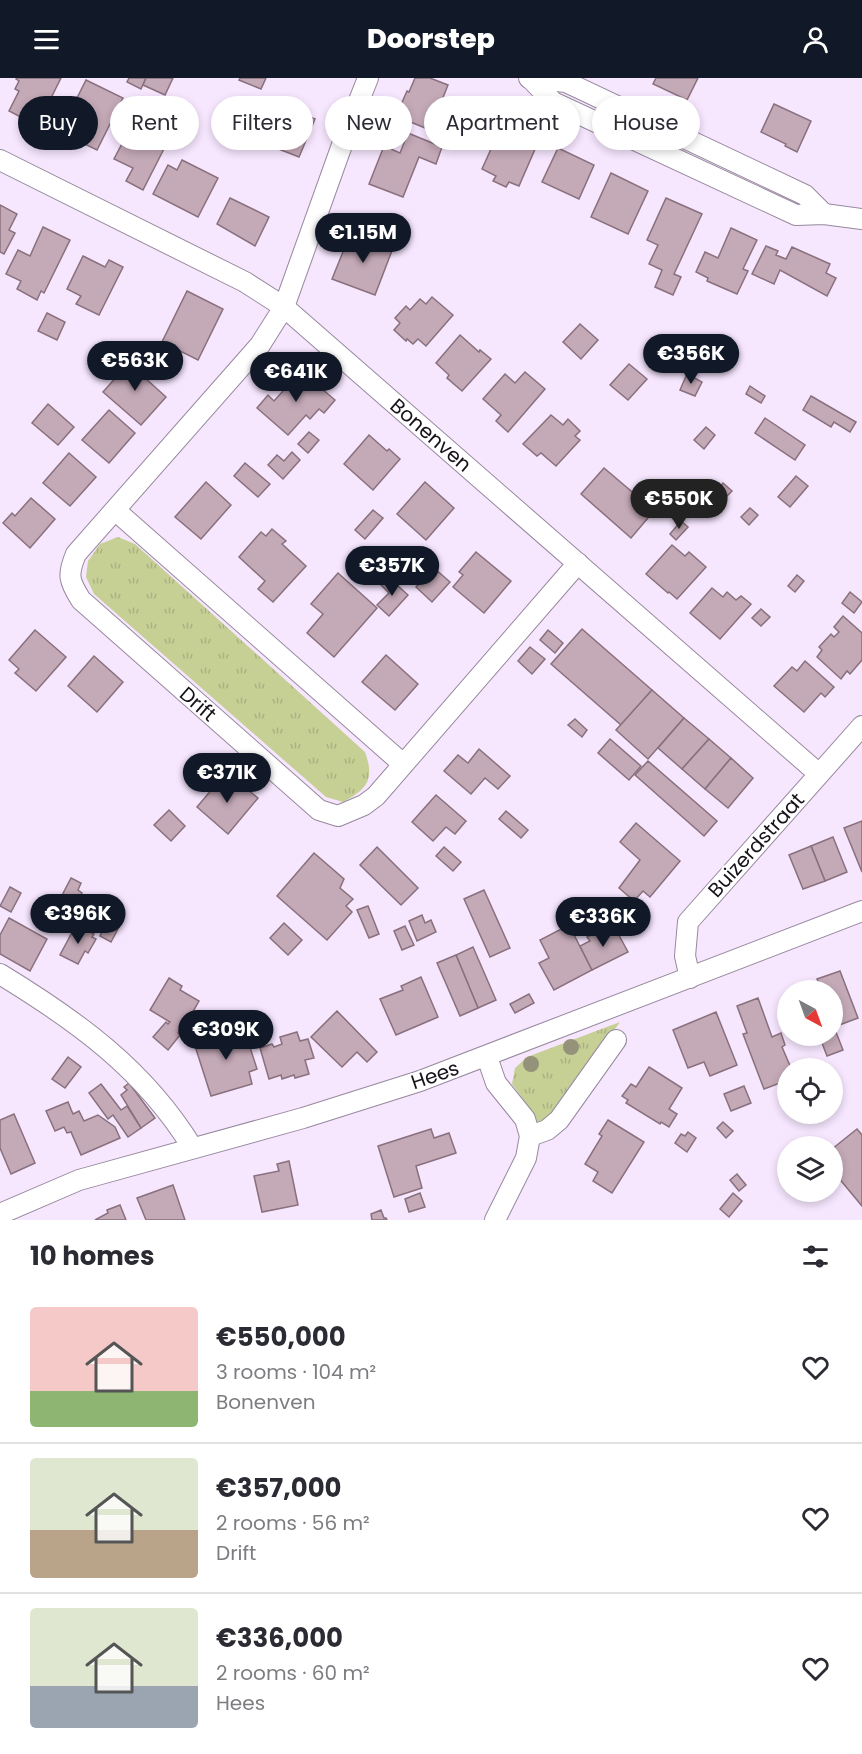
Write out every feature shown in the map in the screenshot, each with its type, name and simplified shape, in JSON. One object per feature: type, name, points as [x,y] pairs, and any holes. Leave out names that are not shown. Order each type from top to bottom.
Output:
[{"type":"street","name":"Drift","points":[[368,78],[284,306],[260,345],[76,554],[69,570],[71,584],[81,600],[319,810],[338,816],[364,805],[376,796],[578,563]]},
{"type":"street","points":[[530,78],[566,82],[806,195],[824,214],[862,219]]},
{"type":"street","name":"Bonenven","points":[[0,160],[245,282],[284,306],[819,774]]},
{"type":"street","points":[[116,511],[403,764]]},
{"type":"street","name":"Buizerdstraat","points":[[690,978],[685,956],[688,922],[862,726]]},
{"type":"street","name":"Hees","points":[[0,1214],[79,1180],[303,1118],[420,1081],[862,911]]},
{"type":"street","points":[[0,974],[47,1004],[126,1064],[156,1095],[175,1119],[192,1147]]},
{"type":"street","points":[[530,1136],[547,1131],[559,1120],[616,1040]]},
{"type":"street","points":[[487,1057],[496,1083],[525,1119],[530,1136],[526,1158],[495,1220]]},
{"type":"green space","points":[[118,537],[135,544],[365,752],[369,777],[358,793],[343,802],[326,797],[94,594],[86,577],[88,561],[100,544]]},
{"type":"green space","points":[[620,1022],[549,1121],[537,1125],[533,1113],[512,1084],[515,1068],[527,1057]]},
{"type":"building","points":[[61,78],[52,96],[18,96],[18,116],[9,111],[19,91],[15,89],[19,81],[16,79]]},
{"type":"building","points":[[129,78],[146,78],[141,89],[127,82]]},
{"type":"building","points":[[146,78],[173,78],[165,95],[143,85]]},
{"type":"building","points":[[240,78],[266,78],[261,89],[239,80]]},
{"type":"building","points":[[415,78],[430,78],[448,85],[444,96],[424,96],[424,128],[412,123],[412,96],[405,96],[407,91],[409,92]]},
{"type":"building","points":[[656,78],[698,78],[689,96],[678,96],[653,84]]},
{"type":"building","points":[[86,80],[119,96],[110,96],[110,124],[98,148],[98,96],[78,96]]},
{"type":"building","points":[[774,104],[811,121],[797,152],[761,132]]},
{"type":"building","points":[[412,135],[424,140],[424,150],[441,150],[436,164],[419,157],[403,197],[369,184],[382,150],[393,150],[400,153],[401,150],[412,150]]},
{"type":"building","points":[[119,150],[163,150],[143,190],[126,181],[133,168],[114,159]]},
{"type":"building","points":[[281,150],[302,150],[299,157]]},
{"type":"building","points":[[491,150],[535,150],[519,186],[509,182],[506,187],[493,181],[496,176],[482,169]]},
{"type":"building","points":[[557,150],[562,150],[594,165],[579,199],[542,182]]},
{"type":"building","points":[[182,160],[218,178],[198,217],[153,194],[168,165],[177,170]]},
{"type":"building","points":[[611,173],[648,191],[628,234],[591,217]]},
{"type":"building","points":[[230,198],[269,217],[255,246],[217,224]]},
{"type":"building","points":[[666,198],[702,214],[674,274],[681,277],[673,295],[655,287],[662,270],[649,264],[658,245],[647,240]]},
{"type":"building","points":[[0,205],[17,214],[9,230],[15,233],[4,254],[0,252]]},
{"type":"building","points":[[43,227],[70,240],[44,293],[41,291],[37,300],[17,289],[21,281],[6,274],[18,250],[30,256]]},
{"type":"building","points":[[731,228],[757,240],[743,269],[748,271],[737,294],[707,281],[708,278],[696,272],[705,252],[718,258]]},
{"type":"building","points":[[351,232],[393,248],[375,295],[332,279]]},
{"type":"building","points":[[766,246],[778,251],[776,255],[786,259],[792,247],[830,264],[826,273],[836,278],[827,296],[780,270],[774,284],[752,274]]},
{"type":"building","points":[[83,256],[105,267],[109,260],[123,267],[99,315],[76,304],[81,296],[67,289]]},
{"type":"building","points":[[187,291],[223,309],[198,360],[162,342]]},
{"type":"building","points":[[432,297],[453,315],[426,346],[418,339],[413,344],[407,339],[406,341],[394,330],[400,323],[395,318],[406,306],[410,310],[420,299],[426,304]]},
{"type":"building","points":[[47,313],[65,322],[57,340],[38,331]]},
{"type":"building","points":[[580,324],[598,340],[581,359],[563,342]]},
{"type":"building","points":[[460,335],[479,352],[480,350],[491,359],[462,391],[447,378],[449,375],[436,363]]},
{"type":"building","points":[[135,356],[151,370],[144,377],[166,397],[141,425],[103,392]]},
{"type":"building","points":[[629,364],[647,379],[628,400],[610,385]]},
{"type":"building","points":[[301,371],[335,400],[324,413],[319,409],[310,419],[306,415],[288,435],[257,408],[268,395],[274,401]]},
{"type":"building","points":[[525,372],[545,389],[508,432],[496,421],[501,415],[483,399],[505,374],[515,383]]},
{"type":"building","points":[[687,374],[702,382],[695,396],[680,390]]},
{"type":"building","points":[[750,386],[765,396],[761,403],[746,394]]},
{"type":"building","points":[[811,396],[856,422],[850,432],[834,422],[831,427],[803,410]]},
{"type":"building","points":[[48,404],[74,427],[58,445],[32,423]]},
{"type":"building","points":[[109,410],[135,433],[109,463],[82,440]]},
{"type":"building","points":[[551,415],[563,425],[568,419],[580,431],[575,436],[580,440],[556,466],[541,453],[537,456],[523,444]]},
{"type":"building","points":[[765,418],[805,445],[795,460],[755,433]]},
{"type":"building","points":[[706,427],[715,435],[704,449],[694,440]]},
{"type":"building","points":[[309,432],[319,440],[308,453],[298,444]]},
{"type":"building","points":[[369,435],[400,459],[373,490],[344,464]]},
{"type":"building","points":[[292,452],[300,460],[283,479],[268,465],[277,455],[284,461]]},
{"type":"building","points":[[69,453],[96,477],[70,506],[43,483]]},
{"type":"building","points":[[245,463],[270,484],[258,497],[234,476]]},
{"type":"building","points":[[604,468],[637,496],[643,491],[659,505],[631,538],[581,494]]},
{"type":"building","points":[[796,476],[808,486],[790,507],[778,497]]},
{"type":"building","points":[[206,482],[231,505],[201,539],[175,517]]},
{"type":"building","points":[[425,482],[454,508],[426,540],[397,514]]},
{"type":"building","points":[[723,483],[732,491],[723,500],[715,493]]},
{"type":"building","points":[[683,487],[698,500],[678,523],[663,510]]},
{"type":"building","points":[[31,498],[55,519],[30,548],[3,523],[12,513],[15,516]]},
{"type":"building","points":[[750,508],[758,515],[749,525],[741,517]]},
{"type":"building","points":[[373,510],[383,518],[365,539],[355,530]]},
{"type":"building","points":[[681,521],[688,527],[676,540],[670,534]]},
{"type":"building","points":[[272,529],[286,541],[282,544],[306,566],[273,602],[258,589],[265,581],[239,557],[261,532],[266,536]]},
{"type":"building","points":[[672,545],[685,556],[689,552],[706,567],[677,599],[646,574]]},
{"type":"building","points":[[476,552],[511,581],[484,613],[453,587],[463,575],[459,572]]},
{"type":"building","points":[[368,561],[384,575],[378,581],[362,567]]},
{"type":"building","points":[[434,568],[450,582],[432,602],[416,587]]},
{"type":"building","points":[[338,573],[377,608],[334,657],[307,633],[323,614],[311,604]]},
{"type":"building","points":[[797,575],[804,581],[795,592],[788,586]]},
{"type":"building","points":[[387,576],[408,595],[389,616],[377,605],[389,593],[380,584]]},
{"type":"building","points":[[712,588],[723,597],[727,592],[736,600],[741,596],[751,604],[720,639],[690,613]]},
{"type":"building","points":[[850,592],[862,602],[854,613],[842,603]]},
{"type":"building","points":[[761,609],[770,617],[761,626],[752,618]]},
{"type":"building","points":[[843,616],[862,633],[862,660],[850,674],[847,671],[841,679],[817,657],[822,650],[819,647],[831,634],[834,637],[839,632],[834,627]]},
{"type":"building","points":[[582,629],[652,690],[621,725],[551,664]]},
{"type":"building","points":[[35,630],[66,657],[36,691],[15,673],[19,669],[9,660]]},
{"type":"building","points":[[548,630],[563,643],[555,653],[540,640]]},
{"type":"building","points":[[530,647],[545,659],[532,674],[518,661]]},
{"type":"building","points":[[386,655],[418,684],[395,710],[362,682]]},
{"type":"building","points":[[94,656],[123,682],[97,712],[68,686]]},
{"type":"building","points":[[805,661],[834,687],[825,697],[821,693],[804,712],[774,686],[792,667],[797,671]]},
{"type":"building","points":[[652,690],[684,718],[648,759],[616,730]]},
{"type":"building","points":[[684,718],[709,739],[682,769],[658,748]]},
{"type":"building","points":[[575,719],[587,730],[582,737],[568,725]]},
{"type":"building","points":[[610,739],[641,766],[629,780],[598,753]]},
{"type":"building","points":[[709,739],[731,758],[705,789],[682,769]]},
{"type":"building","points":[[479,749],[510,776],[498,789],[485,778],[471,794],[444,771],[458,755],[468,763]]},
{"type":"building","points":[[731,758],[753,778],[728,808],[705,789]]},
{"type":"building","points":[[648,761],[717,821],[704,836],[635,775]]},
{"type":"building","points":[[224,775],[239,788],[242,785],[258,798],[228,834],[197,807]]},
{"type":"building","points":[[436,795],[466,821],[455,834],[446,827],[433,841],[412,822]]},
{"type":"building","points":[[169,810],[185,826],[171,841],[154,825]]},
{"type":"building","points":[[506,811],[528,830],[521,838],[499,819]]},
{"type":"building","points":[[862,821],[862,872],[844,828]]},
{"type":"building","points":[[636,823],[680,861],[650,897],[643,891],[634,901],[619,888],[640,860],[620,842]]},
{"type":"building","points":[[833,837],[847,872],[825,881],[811,846]]},
{"type":"building","points":[[811,846],[825,881],[803,889],[789,855]]},
{"type":"building","points":[[377,847],[418,888],[401,905],[360,865]]},
{"type":"building","points":[[444,847],[461,862],[453,871],[436,856]]},
{"type":"building","points":[[314,853],[344,879],[340,888],[353,899],[346,906],[352,912],[327,940],[277,896]]},
{"type":"building","points":[[71,878],[81,883],[78,890],[82,893],[72,912],[57,905]]},
{"type":"building","points":[[10,887],[21,893],[11,912],[0,906]]},
{"type":"building","points":[[484,890],[510,948],[490,957],[464,899]]},
{"type":"building","points":[[368,906],[379,934],[369,938],[357,910]]},
{"type":"building","points":[[422,915],[425,923],[431,920],[436,932],[417,941],[409,921]]},
{"type":"building","points":[[109,917],[121,923],[111,942],[100,936]]},
{"type":"building","points":[[9,918],[47,939],[30,971],[0,954],[0,935]]},
{"type":"building","points":[[284,923],[302,940],[288,955],[270,938]]},
{"type":"building","points":[[76,925],[94,934],[92,937],[96,939],[88,953],[85,951],[78,964],[60,955]]},
{"type":"building","points":[[569,925],[592,970],[554,990],[539,963],[549,958],[540,940]]},
{"type":"building","points":[[405,926],[414,945],[402,950],[394,931]]},
{"type":"building","points":[[615,928],[628,952],[592,970],[580,946],[590,941],[587,937],[602,930],[604,933]]},
{"type":"building","points":[[473,947],[496,1000],[478,1008],[456,955]]},
{"type":"building","points":[[456,955],[478,1008],[460,1016],[437,963]]},
{"type":"building","points":[[840,971],[858,1018],[843,1024],[843,980],[817,979]]},
{"type":"building","points":[[421,977],[438,1017],[396,1035],[380,999],[403,990],[401,986]]},
{"type":"building","points":[[169,978],[182,986],[180,990],[199,1001],[183,1029],[181,1028],[178,1033],[180,1035],[168,1050],[153,1037],[166,1022],[168,1024],[170,1022],[150,1010]]},
{"type":"building","points":[[529,994],[534,1003],[515,1013],[510,1004]]},
{"type":"building","points":[[758,998],[772,1037],[777,1035],[777,1046],[784,1046],[787,1058],[777,1058],[777,1084],[764,1089],[743,1034],[747,1033],[737,1006]]},
{"type":"building","points":[[337,1011],[377,1052],[367,1062],[357,1052],[342,1067],[311,1037]]},
{"type":"building","points":[[716,1012],[737,1065],[710,1076],[704,1062],[688,1068],[673,1030]]},
{"type":"building","points":[[231,1028],[234,1039],[246,1035],[257,1069],[249,1072],[252,1084],[211,1096],[195,1046],[199,1045],[200,1037]]},
{"type":"building","points":[[297,1032],[300,1041],[308,1039],[314,1058],[305,1060],[309,1074],[282,1079],[281,1075],[269,1079],[260,1048],[282,1044],[280,1037]]},
{"type":"building","points":[[823,1046],[841,1046],[843,1050],[827,1056]]},
{"type":"building","points":[[68,1057],[81,1067],[65,1088],[52,1079]]},
{"type":"building","points":[[649,1067],[682,1088],[669,1109],[677,1114],[669,1127],[626,1103],[628,1100],[622,1096],[631,1084],[636,1087]]},
{"type":"building","points":[[129,1083],[155,1118],[141,1128],[121,1095],[127,1090],[124,1087]]},
{"type":"building","points":[[101,1084],[121,1110],[127,1106],[141,1128],[128,1137],[113,1115],[108,1119],[89,1093]]},
{"type":"building","points":[[744,1086],[751,1103],[731,1111],[724,1094]]},
{"type":"building","points":[[68,1102],[73,1114],[79,1111],[84,1121],[98,1115],[115,1127],[120,1138],[81,1155],[71,1132],[67,1133],[64,1127],[55,1131],[46,1111]]},
{"type":"building","points":[[14,1114],[35,1163],[11,1174],[0,1148],[0,1120]]},
{"type":"building","points":[[608,1120],[644,1142],[612,1193],[593,1181],[598,1172],[585,1164],[602,1136],[599,1134]]},
{"type":"building","points":[[723,1122],[733,1131],[726,1138],[717,1128]]},
{"type":"building","points":[[431,1129],[434,1138],[449,1133],[456,1153],[416,1166],[422,1188],[394,1197],[378,1146]]},
{"type":"building","points":[[857,1129],[862,1135],[862,1206],[843,1183],[843,1140]]},
{"type":"building","points":[[688,1132],[696,1138],[687,1152],[675,1143],[681,1134],[685,1136]]},
{"type":"building","points":[[289,1161],[298,1205],[262,1212],[254,1176],[279,1171],[277,1164]]},
{"type":"building","points":[[737,1174],[746,1185],[739,1191],[730,1180]]},
{"type":"building","points":[[173,1185],[185,1220],[146,1220],[137,1198]]},
{"type":"building","points":[[420,1193],[425,1207],[409,1212],[405,1199]]},
{"type":"building","points":[[733,1193],[742,1201],[729,1217],[720,1209]]},
{"type":"building","points":[[120,1205],[126,1220],[95,1220],[108,1213],[107,1210]]},
{"type":"building","points":[[381,1210],[387,1220],[372,1220],[371,1214]]}]
